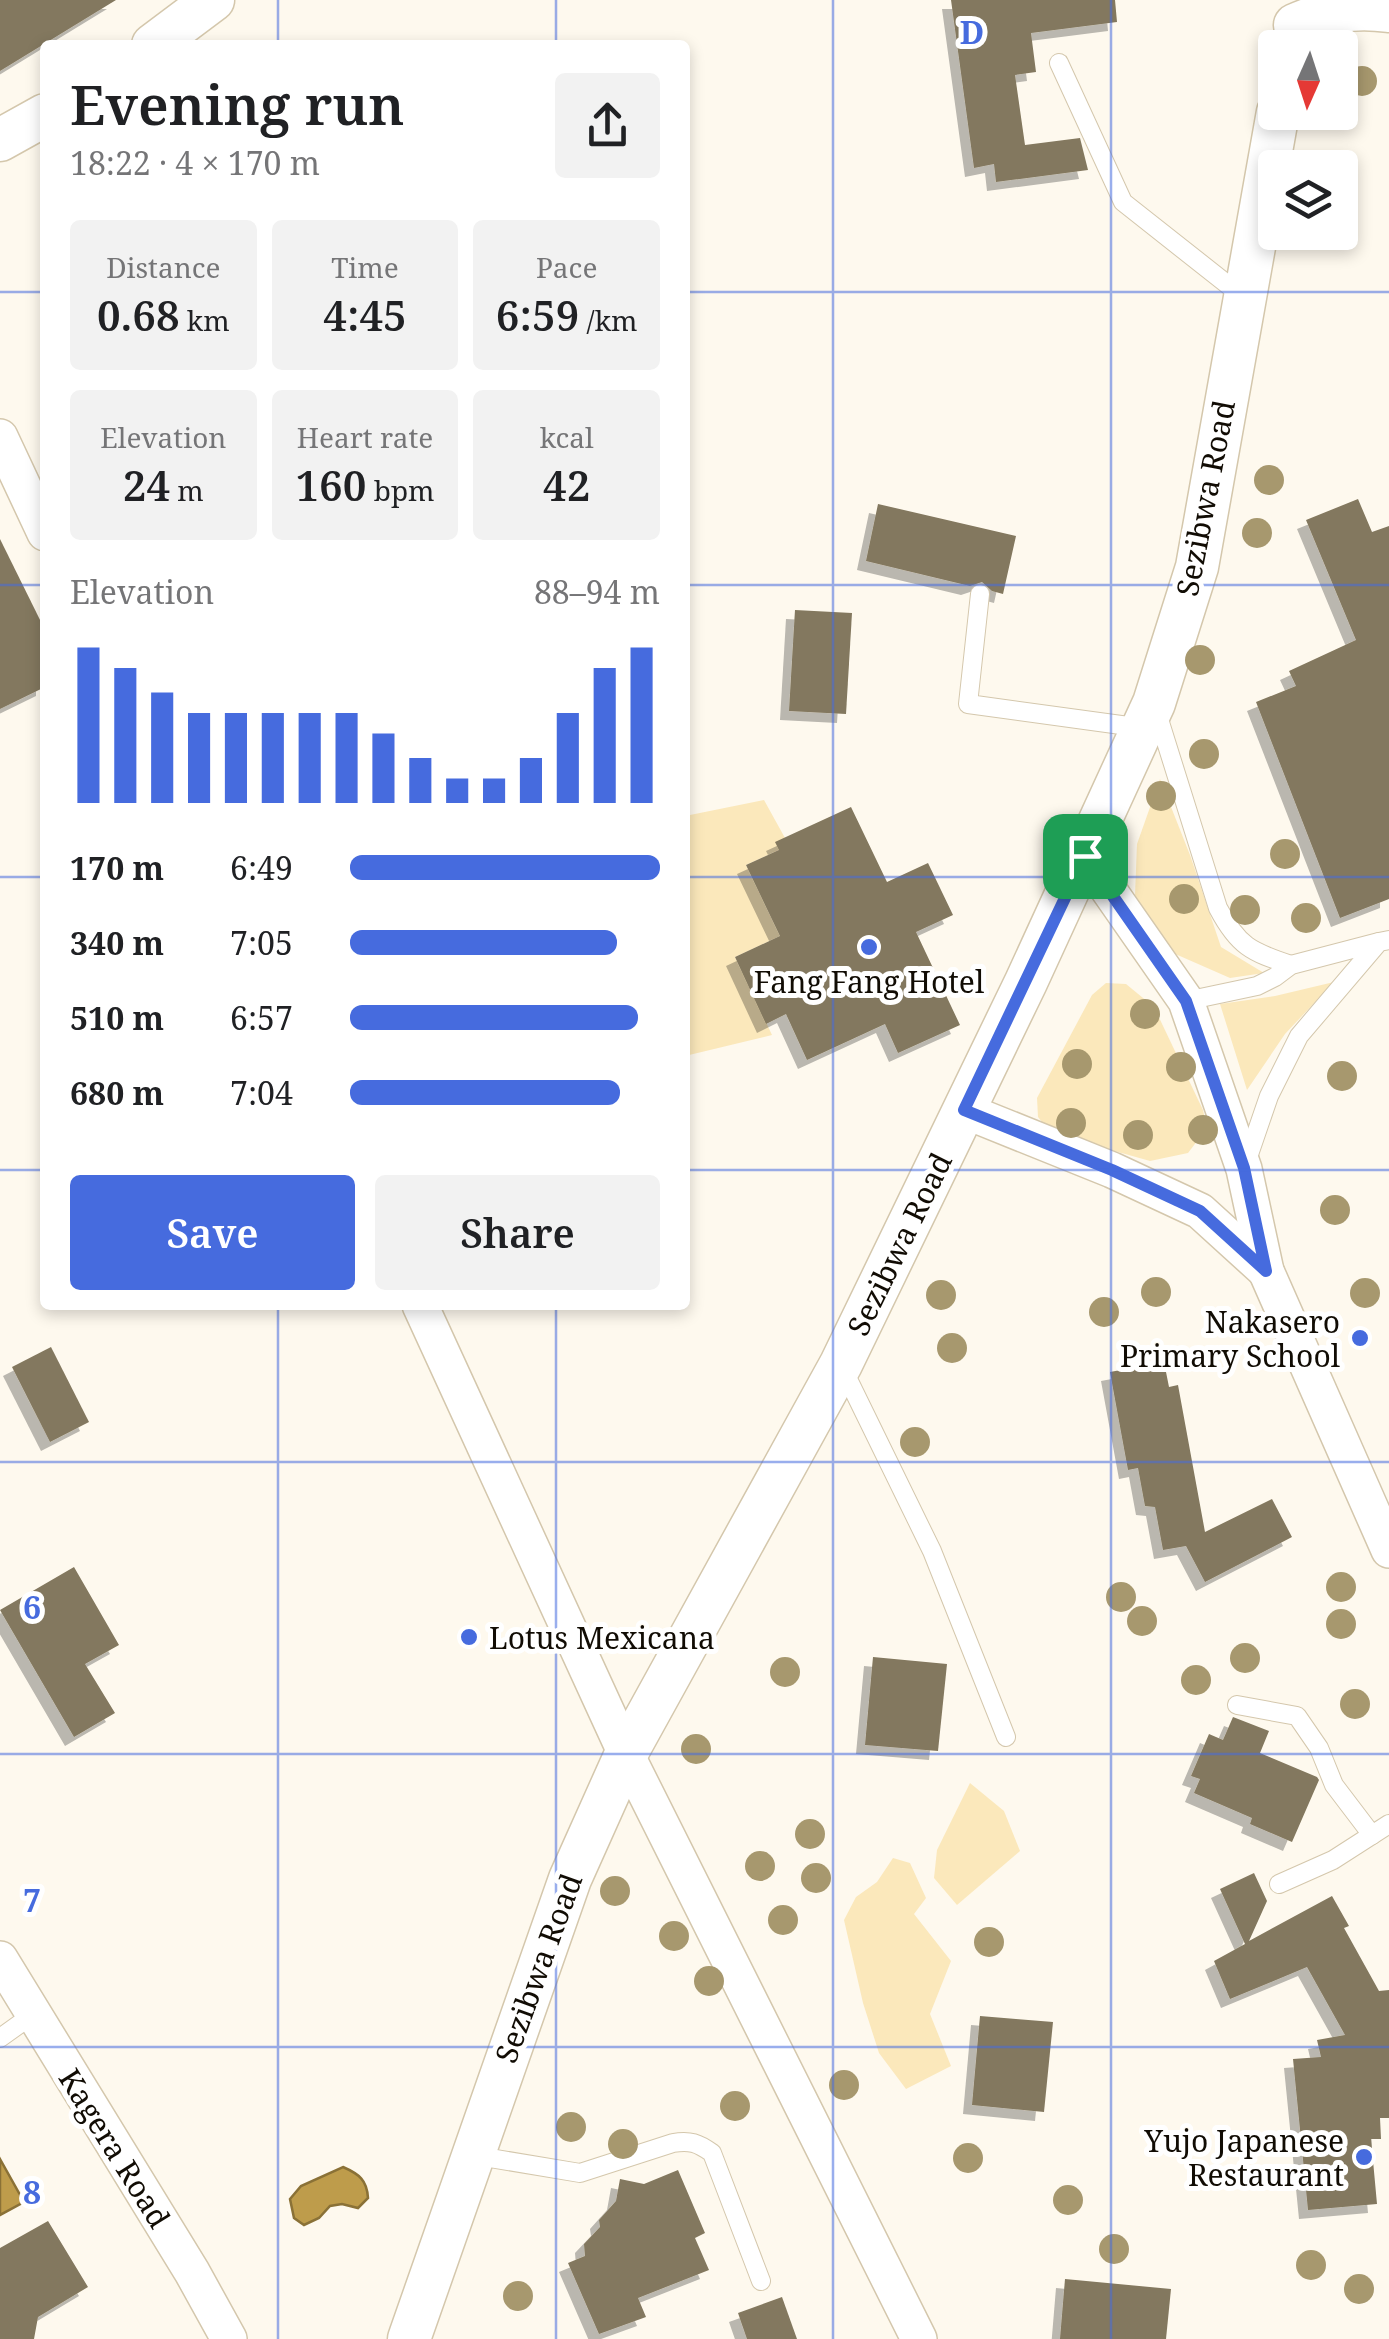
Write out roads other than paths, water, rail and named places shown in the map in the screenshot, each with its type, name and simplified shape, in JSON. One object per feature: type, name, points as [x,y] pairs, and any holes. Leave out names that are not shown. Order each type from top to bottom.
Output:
[{"type":"street","points":[[160,40],[213,0]]},
{"type":"street","points":[[1294,24],[1347,9],[1389,12]]},
{"type":"street","points":[[0,140],[40,118]]},
{"type":"street","name":"Sezibwa Road","points":[[409,2339],[570,1879],[626,1754],[841,1364],[1149,715],[1197,566],[1274,130]]},
{"type":"street","points":[[0,437],[40,516]]},
{"type":"street","points":[[1085,856],[1186,1001],[1244,1168],[1266,1271],[1389,1550]]},
{"type":"street","points":[[964,1110],[1112,1170],[1200,1211],[1266,1271]]},
{"type":"street","points":[[422,1310],[626,1754],[919,2339]]},
{"type":"street","name":"Kagera Road","points":[[0,1958],[192,2272],[228,2339]]},
{"type":"lane","points":[[1059,64],[1123,202],[1242,296]]},
{"type":"lane","points":[[980,594],[968,704],[1149,715],[1218,908],[1231,934],[1252,952],[1291,964]]},
{"type":"lane","points":[[1186,1001],[1257,986],[1291,964],[1384,941]]},
{"type":"lane","points":[[1244,1168],[1275,1082],[1300,1036],[1384,941]]},
{"type":"lane","points":[[841,1364],[932,1551],[1006,1737]]},
{"type":"lane","points":[[1236,1705],[1296,1716],[1319,1748],[1334,1785],[1372,1835]]},
{"type":"lane","points":[[1279,1884],[1333,1860],[1389,1824]]},
{"type":"lane","points":[[0,2038],[32,2016]]},
{"type":"lane","points":[[472,2155],[580,2173],[673,2143],[687,2140],[699,2144],[712,2153],[760,2281]]},
{"type":"place","name":"Fang Fang Hotel","points":[[869,947]]},
{"type":"place","name":"Nakasero Primary School","points":[[1360,1338]]},
{"type":"place","name":"Lotus Mexicana","points":[[469,1637]]},
{"type":"place","name":"Yujo Japanese Restaurant","points":[[1364,2157]]}]
